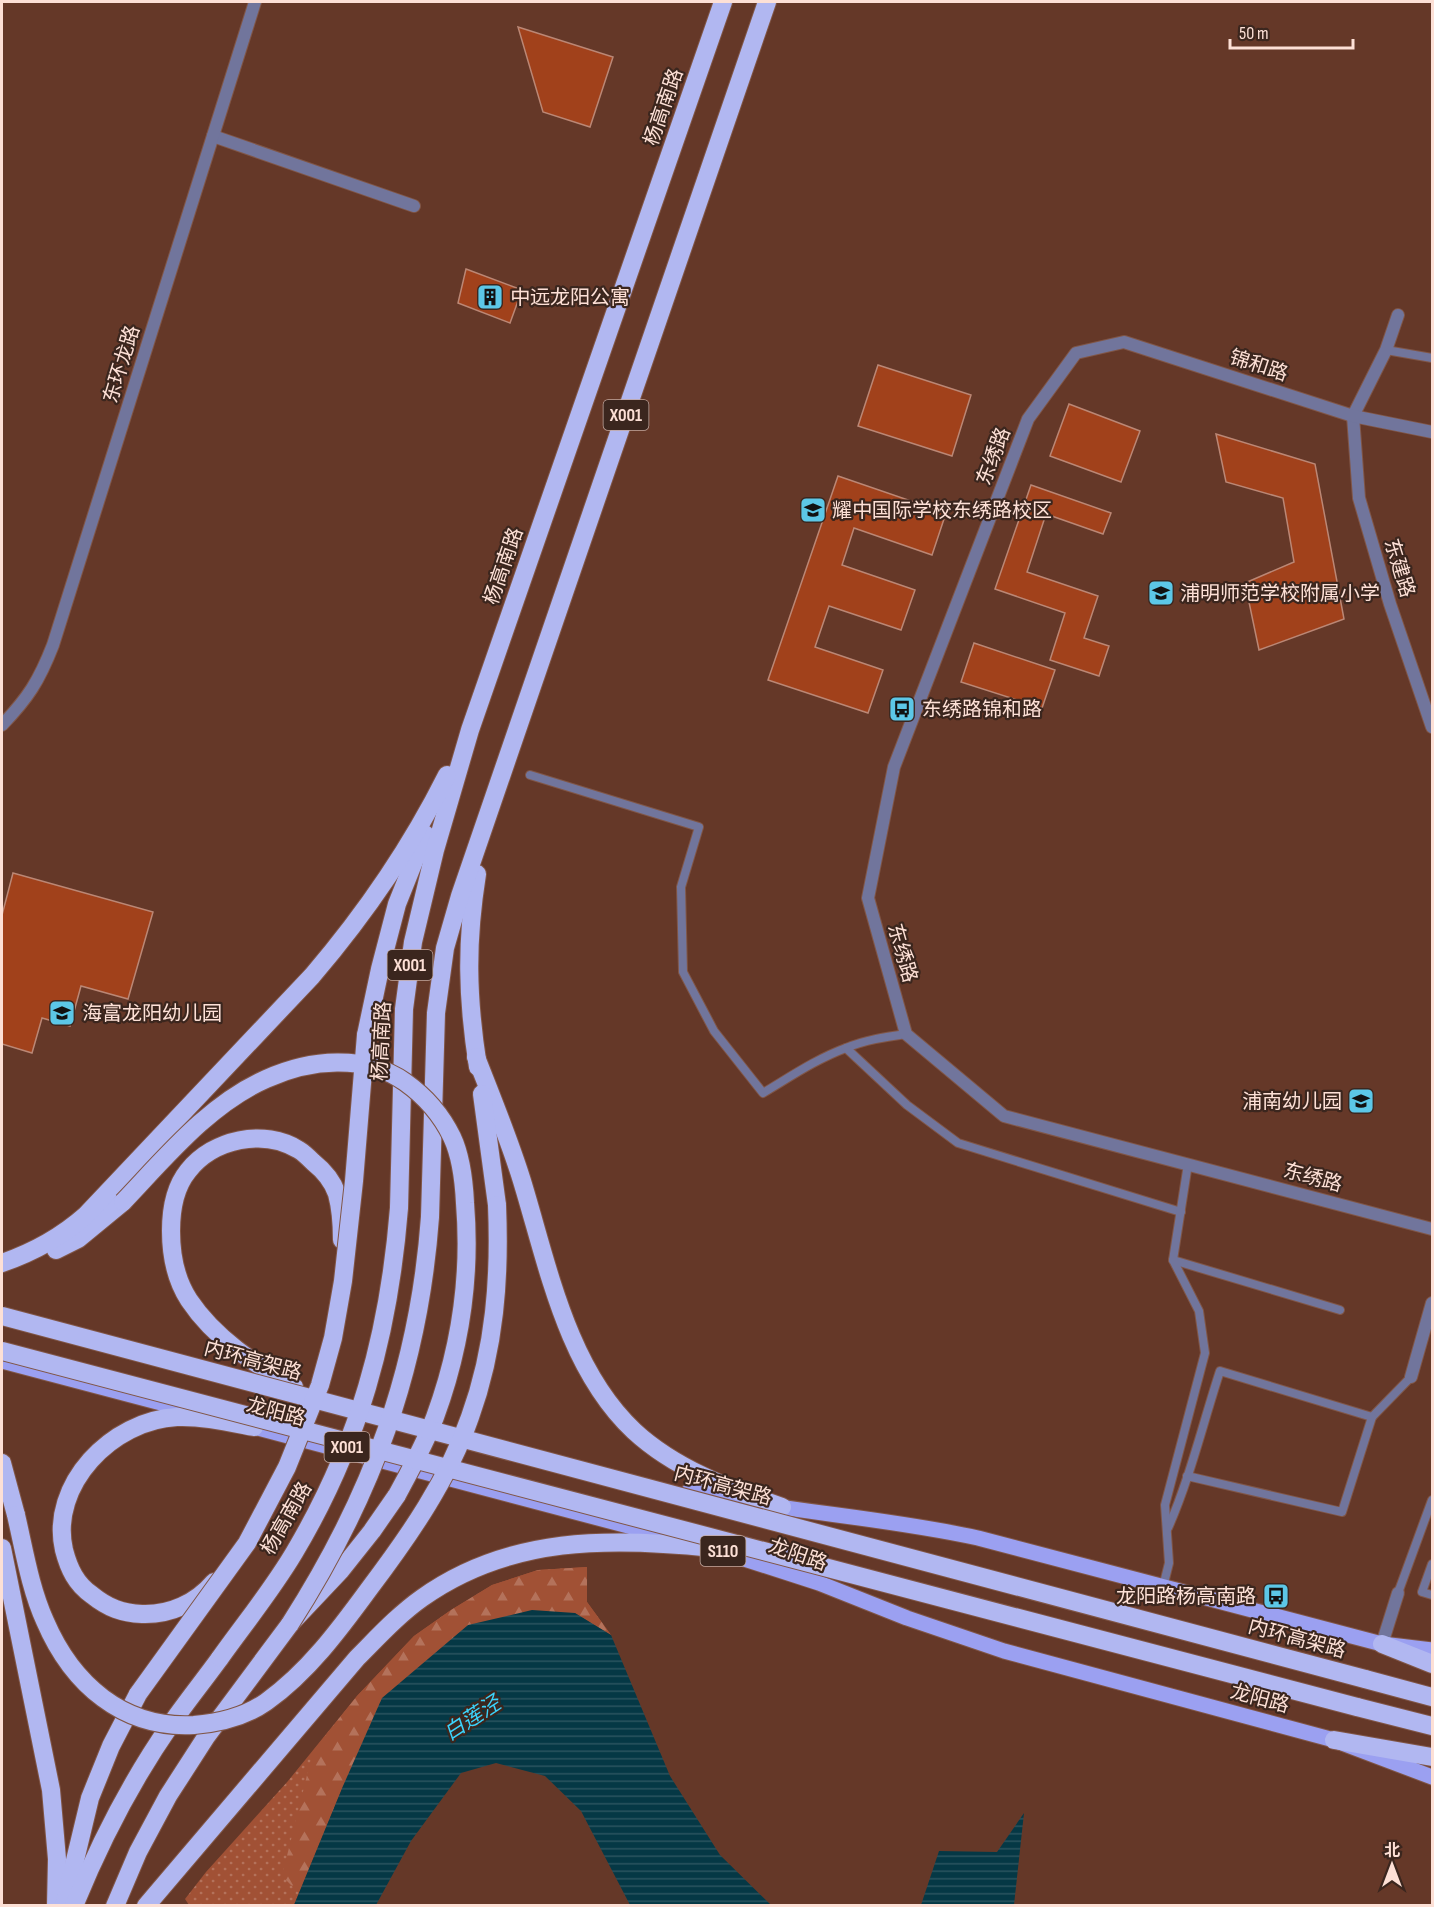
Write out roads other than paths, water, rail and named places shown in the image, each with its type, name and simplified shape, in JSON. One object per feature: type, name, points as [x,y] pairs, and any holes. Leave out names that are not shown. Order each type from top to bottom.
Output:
[{"type":"highway","name":"杨高南路","points":[[74,1905],[103,1840],[133,1784],[170,1725],[292,1556],[312,1522],[355,1427],[380,1342],[392,1282],[399,1208],[404,1009],[412,953],[435,850],[470,730],[723,2]]},
{"type":"highway","name":"X001","points":[[115,1905],[138,1852],[168,1796],[206,1737],[290,1624],[316,1584],[338,1542],[384,1441],[414,1339],[422,1297],[430,1217],[436,1013],[445,948],[460,896],[767,2]]},
{"type":"highway","points":[[64,1905],[90,1798],[111,1746],[138,1694],[248,1543],[287,1467],[320,1385],[333,1338],[343,1281],[366,1035],[380,969],[397,904],[470,730]]},
{"type":"highway","points":[[2,1263],[26,1259],[61,1248],[92,1229],[117,1196],[243,1049],[320,967],[369,905],[439,791],[470,730]]},
{"type":"highway","points":[[2,1463],[44,1620],[58,1648],[76,1673],[96,1694],[117,1708],[144,1720],[176,1726],[210,1724],[240,1716],[264,1703],[292,1680],[329,1642],[402,1546],[434,1496],[470,1418],[488,1358],[496,1302],[499,1254],[497,1205],[468,991],[471,909],[485,828]]},
{"type":"highway","points":[[476,1057],[516,1161],[563,1315],[578,1355],[594,1382],[612,1407],[634,1431],[662,1452],[696,1473],[782,1507]]},
{"type":"highway","points":[[117,1196],[208,1117],[235,1097],[265,1079],[299,1066],[331,1062],[365,1065],[394,1074],[417,1091],[436,1110],[453,1139],[463,1178],[467,1223],[467,1263],[461,1320],[435,1418],[419,1455],[397,1494],[372,1531],[341,1570],[290,1624]]},
{"type":"highway","points":[[294,1387],[250,1361],[227,1341],[189,1300],[176,1274],[171,1250],[171,1223],[180,1182],[188,1170],[206,1154],[225,1143],[248,1138],[268,1139],[285,1143],[299,1150],[322,1170],[336,1193],[342,1224],[343,1281]]},
{"type":"highway","name":"内环高架路","points":[[2,1316],[1432,1696]]},
{"type":"highway","points":[[2,1350],[1432,1726]]},
{"type":"highway","points":[[248,1543],[211,1585],[186,1606],[155,1614],[127,1614],[113,1610],[80,1587],[68,1565],[62,1540],[62,1518],[67,1498],[76,1479],[94,1456],[111,1441],[148,1423],[175,1417],[213,1419],[254,1427]]},
{"type":"highway","points":[[146,1905],[357,1658],[388,1626],[420,1599],[451,1579],[494,1560],[534,1549],[566,1545],[620,1542],[665,1543],[713,1548]]},
{"type":"highway","points":[[2,1548],[51,1790],[57,1859],[56,1905]]},
{"type":"highway","points":[[1382,1644],[1432,1664]]},
{"type":"highway","points":[[1334,1740],[1432,1757]]},
{"type":"main road","name":"龙阳路","points":[[2,1309],[646,1481],[708,1495],[935,1529],[1382,1644],[1432,1650]]},
{"type":"main road","name":"龙阳路","points":[[2,1361],[713,1548],[819,1583],[907,1618],[1004,1651],[1334,1740],[1432,1777]]},
{"type":"street","name":"东环龙路","points":[[2,725],[21,705],[41,675],[53,645],[255,2]]},
{"type":"street","points":[[213,136],[414,206]]},
{"type":"street","points":[[1353,416],[1386,350],[1398,315]]},
{"type":"street","name":"锦和路","points":[[1076,353],[1124,342],[1353,416],[1432,432]]},
{"type":"street","name":"东绣路","points":[[1076,353],[1028,419],[894,767],[868,898],[906,1034],[1004,1116],[1432,1229]]},
{"type":"street","name":"东建路","points":[[1353,416],[1359,498],[1390,604],[1432,726]]},
{"type":"street","points":[[1411,1377],[1432,1303]]},
{"type":"street","points":[[1382,1644],[1398,1593]]},
{"type":"lane","points":[[1386,350],[1432,358]]},
{"type":"lane","points":[[530,775],[699,827],[681,887],[683,972],[714,1031],[763,1093],[808,1065],[846,1048],[872,1040],[906,1034]]},
{"type":"lane","points":[[846,1048],[907,1105],[958,1143],[1181,1212]]},
{"type":"lane","points":[[1163,1587],[1169,1563],[1165,1505],[1205,1353],[1198,1311],[1173,1260],[1188,1164]]},
{"type":"lane","points":[[1173,1260],[1340,1310]]},
{"type":"lane","points":[[1168,1528],[1179,1505],[1220,1371],[1372,1417]]},
{"type":"lane","points":[[1187,1476],[1342,1512],[1372,1417],[1411,1377]]},
{"type":"lane","points":[[1398,1593],[1432,1500]]},
{"type":"lane","points":[[1432,1564],[1422,1592],[1432,1595]]},
{"type":"water","name":"白莲泾","points":[[532,1610],[575,1613],[611,1635],[670,1776],[720,1855],[771,1905],[630,1905],[581,1811],[545,1776],[496,1763],[461,1773],[411,1841],[376,1905],[294,1905],[382,1698],[468,1625]]},
{"type":"water","points":[[1024,1813],[1014,1905],[921,1905],[939,1851],[997,1852]]},
{"type":"place","name":"中远龙阳公寓","points":[[490,297]]},
{"type":"place","name":"耀中国际学校东绣路校区","points":[[813,510]]},
{"type":"place","name":"浦明师范学校附属小学","points":[[1161,593]]},
{"type":"place","name":"东绣路锦和路","points":[[902,709]]},
{"type":"place","name":"海富龙阳幼儿园","points":[[62,1013]]},
{"type":"place","name":"浦南幼儿园","points":[[1361,1101]]},
{"type":"place","name":"龙阳路杨高南路","points":[[1276,1596]]}]
